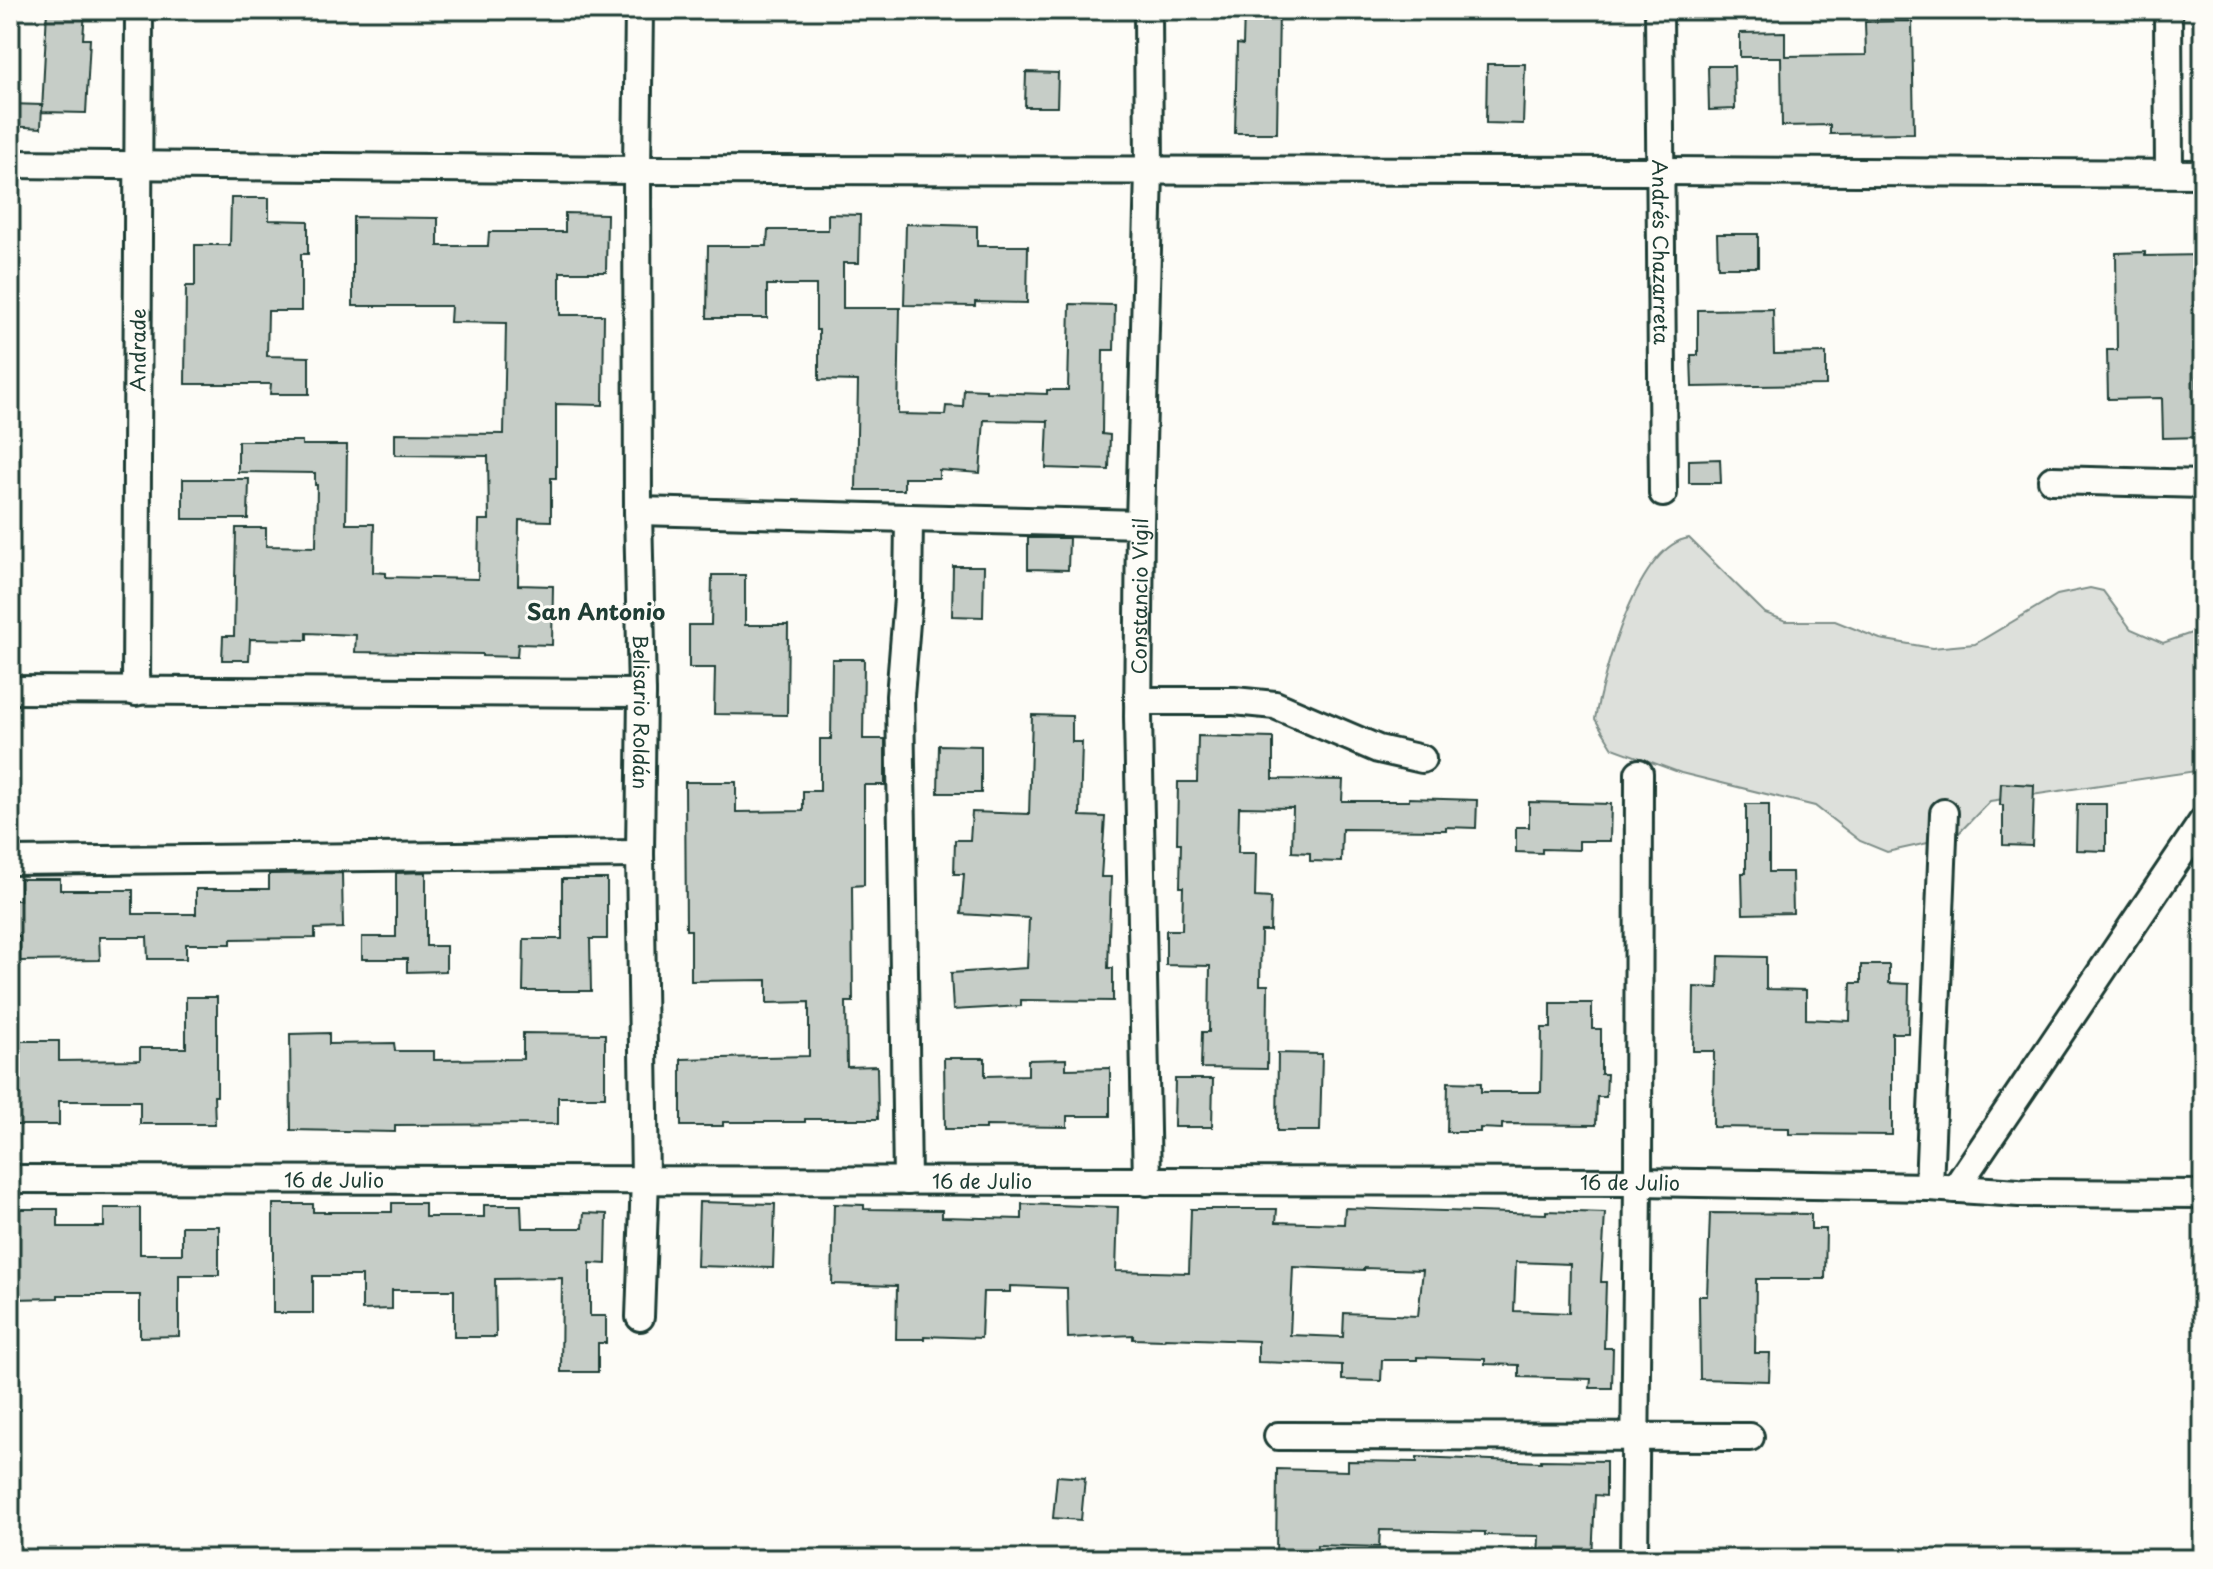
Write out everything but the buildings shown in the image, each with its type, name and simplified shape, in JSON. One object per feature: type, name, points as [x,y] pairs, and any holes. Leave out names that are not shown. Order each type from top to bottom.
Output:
[{"type":"street","name":"Andrade","points":[[136,692],[139,10]]},
{"type":"street","name":"Belisario Roldán","points":[[639,10],[638,511],[645,1179],[640,1317]]},
{"type":"street","name":"Constancio Vigil","points":[[1147,1182],[1138,701],[1149,171],[1148,10]]},
{"type":"street","name":"Andrés Chazarreta","points":[[1659,10],[1663,493]]},
{"type":"street","points":[[2168,10],[2169,173]]},
{"type":"street","points":[[10,164],[637,170],[2203,174]]},
{"type":"street","points":[[2052,480],[2203,484]]},
{"type":"street","points":[[638,511],[1140,524]]},
{"type":"street","points":[[907,1181],[900,696],[908,598],[909,518]]},
{"type":"street","points":[[10,690],[642,693]]},
{"type":"street","points":[[1138,701],[1234,701],[1275,705],[1378,749],[1422,759]]},
{"type":"street","points":[[1634,1559],[1639,773]]},
{"type":"street","points":[[1929,1187],[1944,813]]},
{"type":"street","points":[[1955,1189],[2203,821]]},
{"type":"street","points":[[10,861],[640,854]]},
{"type":"street","name":"16 de Julio","points":[[10,1179],[1638,1182],[1929,1187],[2019,1193],[2203,1194]]},
{"type":"street","points":[[1278,1436],[1750,1437]]},
{"type":"shaded area","points":[[1689,538],[1765,613],[1786,621],[1835,621],[1880,639],[1932,648],[1975,644],[2057,595],[2090,588],[2103,591],[2131,629],[2163,643],[2203,629],[2203,770],[1990,801],[1955,837],[1887,852],[1860,841],[1815,806],[1681,773],[1613,748],[1595,719],[1615,644],[1639,587],[1654,563],[1670,546]]},
{"type":"district","name":"San Antonio","points":[[596,610]]}]
